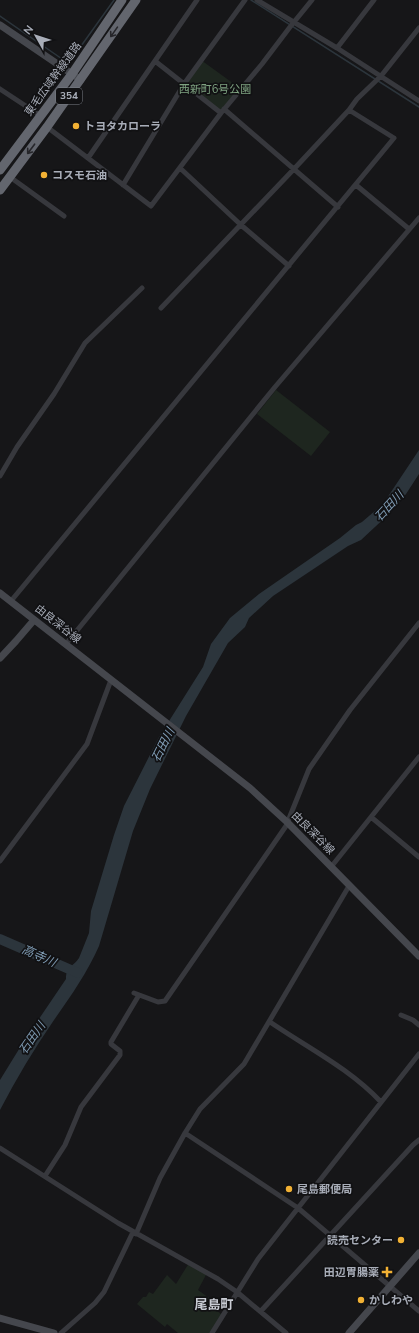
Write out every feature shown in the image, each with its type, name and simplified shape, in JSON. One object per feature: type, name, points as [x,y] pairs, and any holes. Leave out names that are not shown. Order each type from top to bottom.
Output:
[{"type":"highway","name":"東毛広域幹線道路","points":[[0,170],[72,74],[122,0]]},
{"type":"highway","name":"東毛広域幹線道路","points":[[0,190],[47,128],[136,0]]},
{"type":"main road","points":[[0,25],[81,80]]},
{"type":"main road","name":"由良深谷線","points":[[0,593],[250,788],[287,822],[419,956]]},
{"type":"main road","points":[[0,658],[34,620]]},
{"type":"main road","points":[[349,1333],[391,1287],[419,1253]]},
{"type":"main road","points":[[0,1318],[54,1333]]},
{"type":"street","points":[[88,158],[197,0]]},
{"type":"street","points":[[122,185],[184,84],[245,0]]},
{"type":"street","points":[[257,0],[337,48],[419,101]]},
{"type":"street","points":[[47,128],[151,206],[223,111],[312,0]]},
{"type":"street","points":[[337,48],[374,0]]},
{"type":"street","points":[[161,308],[294,169],[349,110],[357,99],[381,76],[419,28]]},
{"type":"street","points":[[155,61],[184,84],[223,111],[338,207]]},
{"type":"street","points":[[0,89],[41,116]]},
{"type":"street","points":[[11,601],[394,138],[349,110]]},
{"type":"street","points":[[180,168],[241,225],[289,266]]},
{"type":"street","points":[[10,177],[64,216]]},
{"type":"street","points":[[356,185],[409,229]]},
{"type":"street","points":[[66,644],[275,386],[419,218]]},
{"type":"street","points":[[0,476],[17,447],[54,394],[85,343],[142,288]]},
{"type":"street","points":[[45,1176],[65,1145],[81,1107],[120,1055],[120,1051],[111,1044],[111,1042],[137,994],[158,1002],[165,1001],[287,822],[309,769],[350,710],[419,623]]},
{"type":"street","points":[[0,861],[87,744],[111,680]]},
{"type":"street","points":[[331,867],[419,757]]},
{"type":"street","points":[[371,818],[419,857]]},
{"type":"street","points":[[61,1333],[95,1303],[104,1292],[135,1233],[160,1178],[185,1133],[200,1109],[244,1064],[349,886]]},
{"type":"street","points":[[401,1016],[413,1020],[419,1025]]},
{"type":"street","points":[[270,1022],[368,1087],[381,1102]]},
{"type":"street","points":[[212,1333],[258,1259],[419,1054]]},
{"type":"street","points":[[185,1133],[298,1208],[419,1311]]},
{"type":"street","points":[[260,1311],[331,1236],[378,1182],[419,1140]]},
{"type":"street","points":[[0,1148],[135,1233],[218,1279],[237,1292],[286,1333]]},
{"type":"green space","name":"西新町6号公園","points":[[201,60],[241,89],[221,113],[184,84]]},
{"type":"green space","points":[[276,390],[330,432],[311,456],[257,414]]},
{"type":"green space","points":[[189,1263],[207,1273],[198,1290],[212,1300],[209,1303],[222,1315],[210,1333],[178,1333],[167,1324],[165,1327],[137,1304],[143,1297],[146,1297],[149,1292],[153,1294],[167,1275],[176,1284]]},
{"type":"water","name":"石田川","points":[[419,450],[419,474],[406,494],[390,513],[361,540],[348,546],[273,596],[249,618],[245,627],[228,643],[186,716],[150,789],[133,831],[99,946],[78,984],[32,1053],[0,1110],[0,1080],[24,1041],[66,979],[67,972],[79,958],[89,933],[91,911],[124,806],[159,737],[203,667],[211,644],[230,618],[259,594],[340,538],[383,504]]},
{"type":"waterway","points":[[0,16],[65,61],[71,60],[114,0]]},
{"type":"waterway","points":[[251,0],[419,107]]},
{"type":"waterway","name":"高寺川","points":[[0,939],[78,973]]},
{"type":"place","name":"トヨタカローラ","points":[[76,126]]},
{"type":"place","name":"コスモ石油","points":[[44,175]]},
{"type":"place","name":"尾島郵便局","points":[[289,1189]]},
{"type":"place","name":"読売センター","points":[[401,1240]]},
{"type":"place","name":"田辺胃腸薬","points":[[387,1272]]},
{"type":"place","name":"かしわや","points":[[361,1300]]},
{"type":"district","name":"尾島町","points":[[214,1305]]}]
